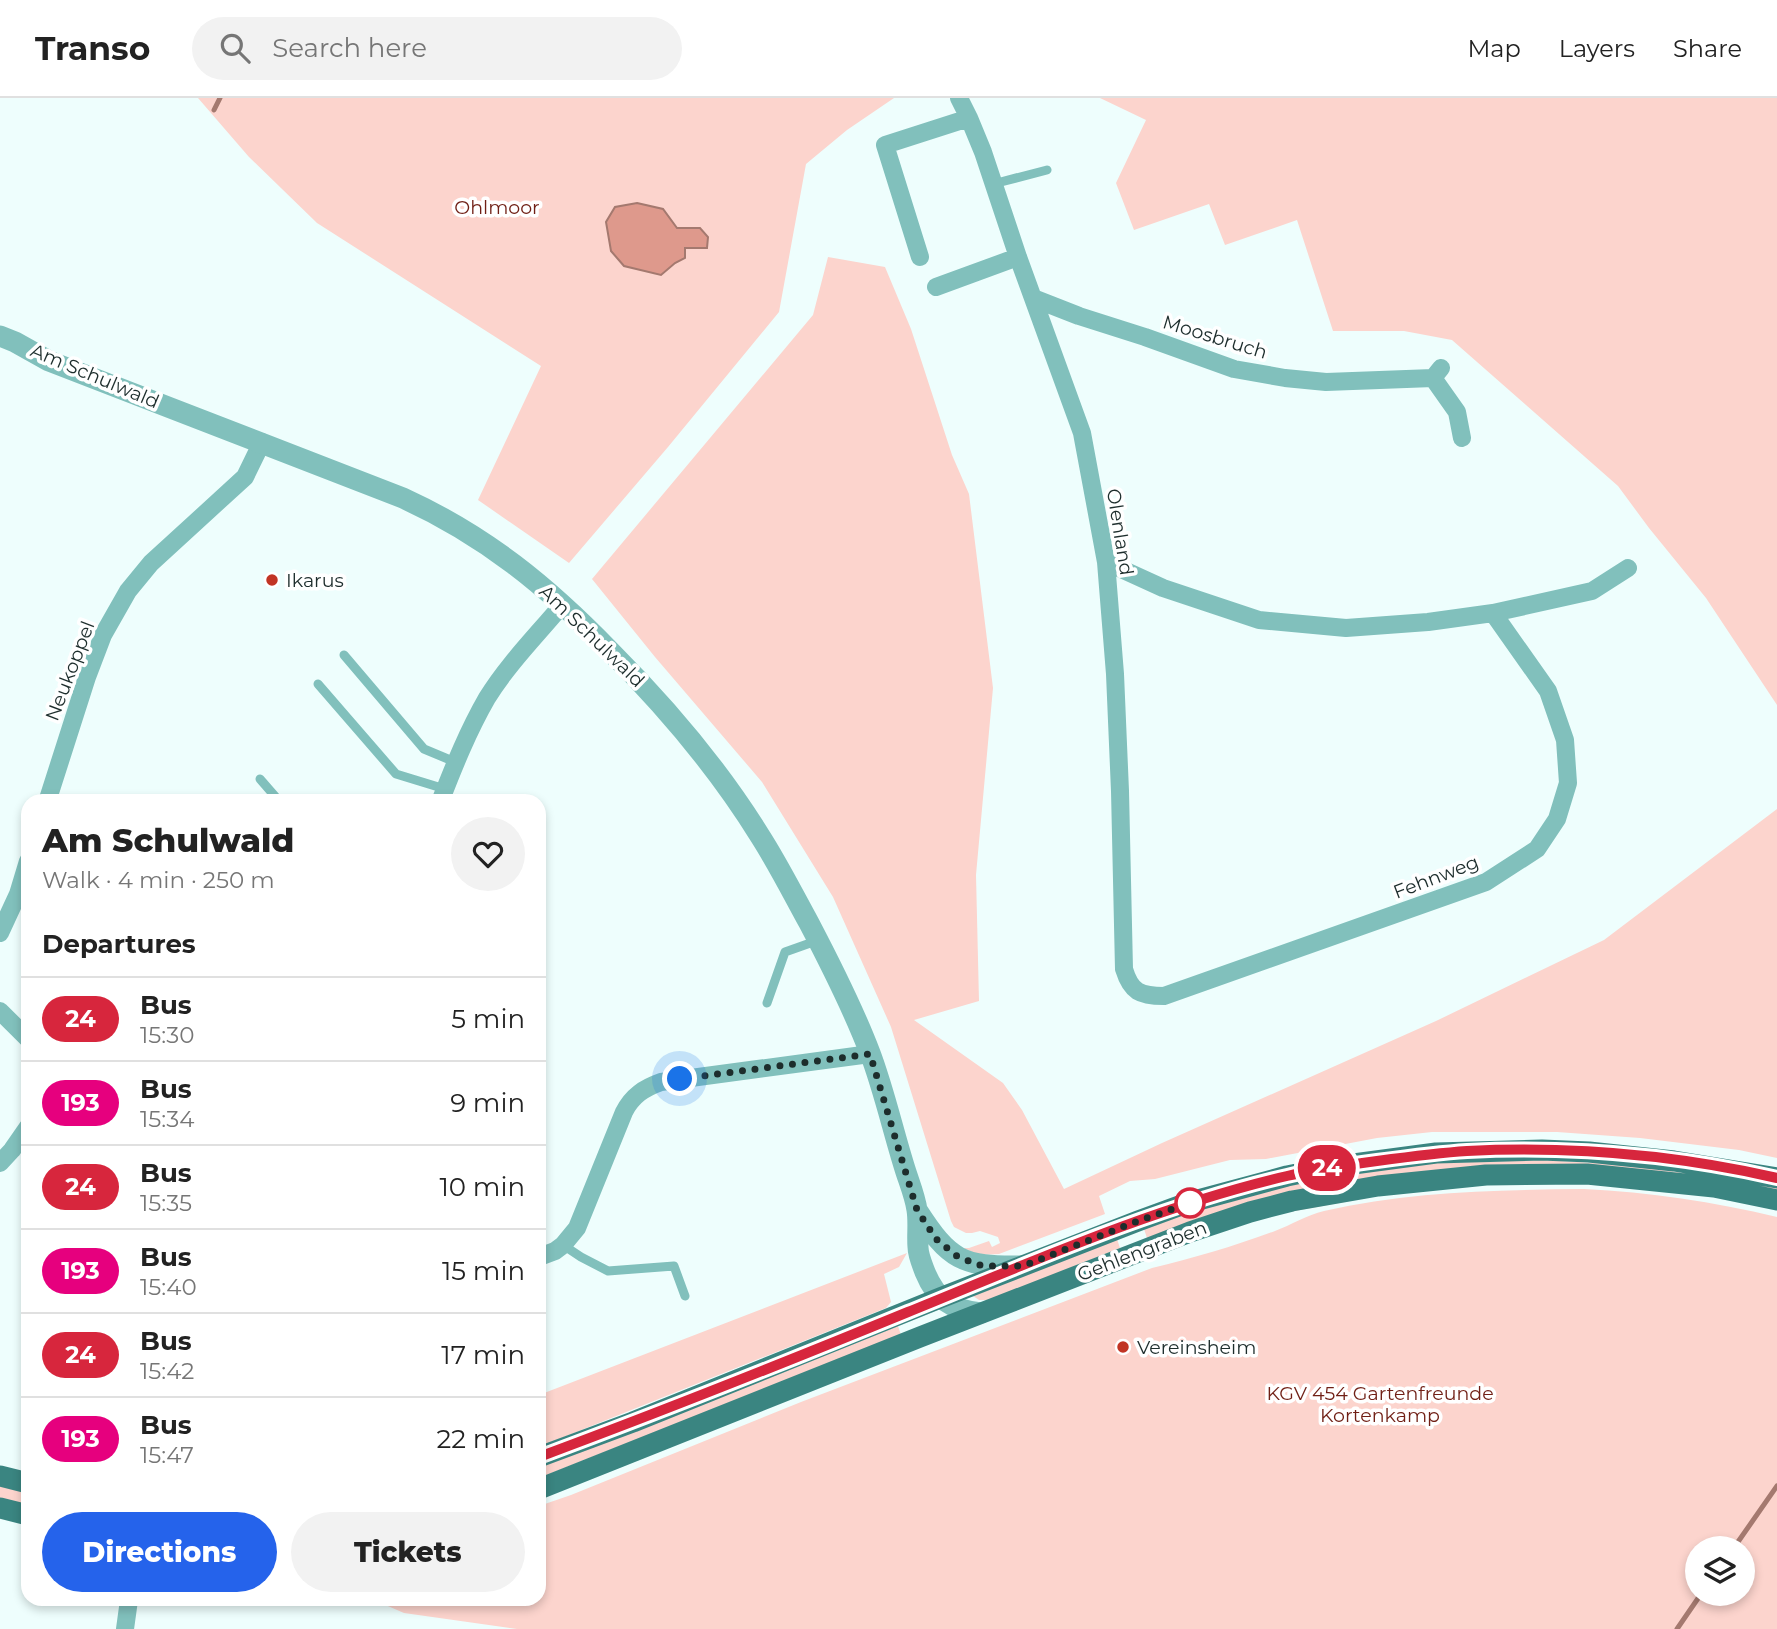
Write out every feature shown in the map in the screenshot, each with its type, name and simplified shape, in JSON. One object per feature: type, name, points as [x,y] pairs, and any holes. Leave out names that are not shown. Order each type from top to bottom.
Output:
[{"type":"main road","name":"Gehlengraben","points":[[546,1454],[1164,1211],[1287,1176],[1331,1167],[1436,1153],[1542,1150],[1674,1161],[1777,1178]]},
{"type":"main road","name":"Gehlengraben","points":[[546,1486],[1190,1231],[1292,1201],[1378,1186],[1486,1175],[1587,1174],[1714,1187],[1777,1200]]},
{"type":"main road","points":[[0,1476],[21,1481]]},
{"type":"main road","points":[[0,1508],[21,1513]]},
{"type":"street","name":"Olenland","points":[[959,98],[970,118],[1082,433],[1105,562],[1115,674],[1124,969],[1128,982],[1136,991]]},
{"type":"street","points":[[920,257],[884,145],[970,118]]},
{"type":"street","points":[[936,287],[1018,257]]},
{"type":"street","name":"Moosbruch","points":[[1033,298],[1234,369],[1285,379],[1326,382],[1437,373],[1457,412],[1462,438]]},
{"type":"street","name":"Am Schulwald","points":[[0,335],[49,361],[432,511],[489,545],[537,582],[630,671],[710,764],[759,834],[818,940],[870,1054],[917,1210],[918,1250],[922,1266],[940,1298]]},
{"type":"street","name":"Neukoppel","points":[[50,794],[103,635],[128,591],[151,563],[245,477],[261,442]]},
{"type":"street","points":[[1105,562],[1163,588],[1259,620],[1346,628],[1427,622],[1493,613],[1592,591],[1628,568]]},
{"type":"street","points":[[443,794],[455,762],[489,696],[562,605]]},
{"type":"street","name":"Fehnweg","points":[[1136,991],[1150,996],[1164,996],[1328,939],[1486,882],[1537,849],[1558,819],[1568,783],[1565,740],[1548,691],[1493,613]]},
{"type":"street","points":[[0,933],[21,884]]},
{"type":"street","points":[[0,1011],[21,1032]]},
{"type":"street","points":[[546,1254],[563,1245],[577,1228],[624,1112],[642,1090],[661,1082],[870,1054]]},
{"type":"street","points":[[0,1163],[21,1137]]},
{"type":"street","name":"Am Schulwald","points":[[917,1210],[936,1239],[958,1257],[980,1265],[1023,1266]]},
{"type":"street","points":[[940,1298],[962,1310],[981,1313]]},
{"type":"street","points":[[125,1629],[128,1606]]},
{"type":"lane","points":[[993,184],[1047,170]]},
{"type":"lane","points":[[344,655],[424,749],[455,762]]},
{"type":"lane","points":[[318,684],[396,774],[441,794]]},
{"type":"lane","points":[[260,779],[273,794]]},
{"type":"lane","points":[[767,1003],[785,952],[818,940]]},
{"type":"lane","points":[[563,1245],[608,1271],[674,1266],[685,1296]]},
{"type":"green space","name":"Ohlmoor","points":[[198,98],[894,98],[847,130],[806,164],[779,312],[569,563],[478,500],[541,366],[317,223],[249,157]],"holes":[[[663,209],[677,228],[706,248],[685,248],[685,258],[675,263]]]},
{"type":"green space","points":[[1100,98],[1777,98],[1777,705],[1706,598],[1618,486],[1452,340],[1404,331],[1333,331],[1297,220],[1225,245],[1209,204],[1134,230],[1116,183],[1146,120]]},
{"type":"green space","points":[[828,257],[885,267],[911,329],[952,455],[969,494],[993,688],[976,875],[979,1001],[914,1020],[1003,1083],[1022,1110],[1064,1189],[1436,1021],[1604,940],[1777,809],[1777,1158],[1739,1150],[1640,1138],[1557,1132],[1432,1132],[1377,1138],[1266,1159],[1230,1160],[1155,1179],[1130,1181],[1099,1196],[1105,1214],[999,1254],[979,1255],[963,1248],[989,1241],[992,1247],[1000,1243],[998,1237],[980,1231],[966,1233],[954,1227],[951,1221],[891,1027],[833,897],[762,782],[592,579],[813,315]]},
{"type":"green space","points":[[1542,1160],[1630,1165],[1777,1187],[1777,1191],[1542,1166],[1147,1238],[1144,1229],[1244,1195],[1334,1176],[1437,1163]]},
{"type":"green space","name":"KGV 454 Gartenfreunde Kortenkamp","points":[[1608,1190],[1705,1202],[1777,1217],[1777,1629],[517,1629],[404,1613],[388,1606],[546,1606],[546,1504],[801,1402],[1152,1268],[1245,1242],[1318,1213],[1389,1199],[1454,1193]]},
{"type":"green space","points":[[1117,1239],[1120,1248],[990,1300],[979,1300],[973,1296]]},
{"type":"green space","points":[[907,1253],[899,1267],[884,1274],[891,1302],[886,1308],[546,1444],[546,1392]]},
{"type":"green space","points":[[898,1326],[901,1335],[546,1475],[546,1464]]},
{"type":"green space","points":[[0,1486],[21,1491],[21,1504],[0,1499]]},
{"type":"shaded area","points":[[637,203],[663,209],[677,228],[700,228],[708,237],[707,248],[685,248],[685,258],[661,275],[624,266],[611,251],[606,222],[615,207]]},
{"type":"waterway","points":[[214,110],[220,98]]},
{"type":"waterway","points":[[1742,1536],[1777,1486]]},
{"type":"waterway","points":[[1677,1629],[1693,1606]]},
{"type":"bus line","name":"24","points":[[546,1454],[1138,1221],[1187,1203],[1287,1176],[1331,1167],[1436,1153],[1542,1150],[1674,1161],[1777,1178]]},
{"type":"place","name":"Ikarus","points":[[272,580]]},
{"type":"place","name":"Vereinsheim","points":[[1123,1347]]},
{"type":"route","points":[[680,1079],[870,1054],[917,1210],[936,1239],[949,1251],[980,1265],[1023,1266],[1190,1203]]}]
